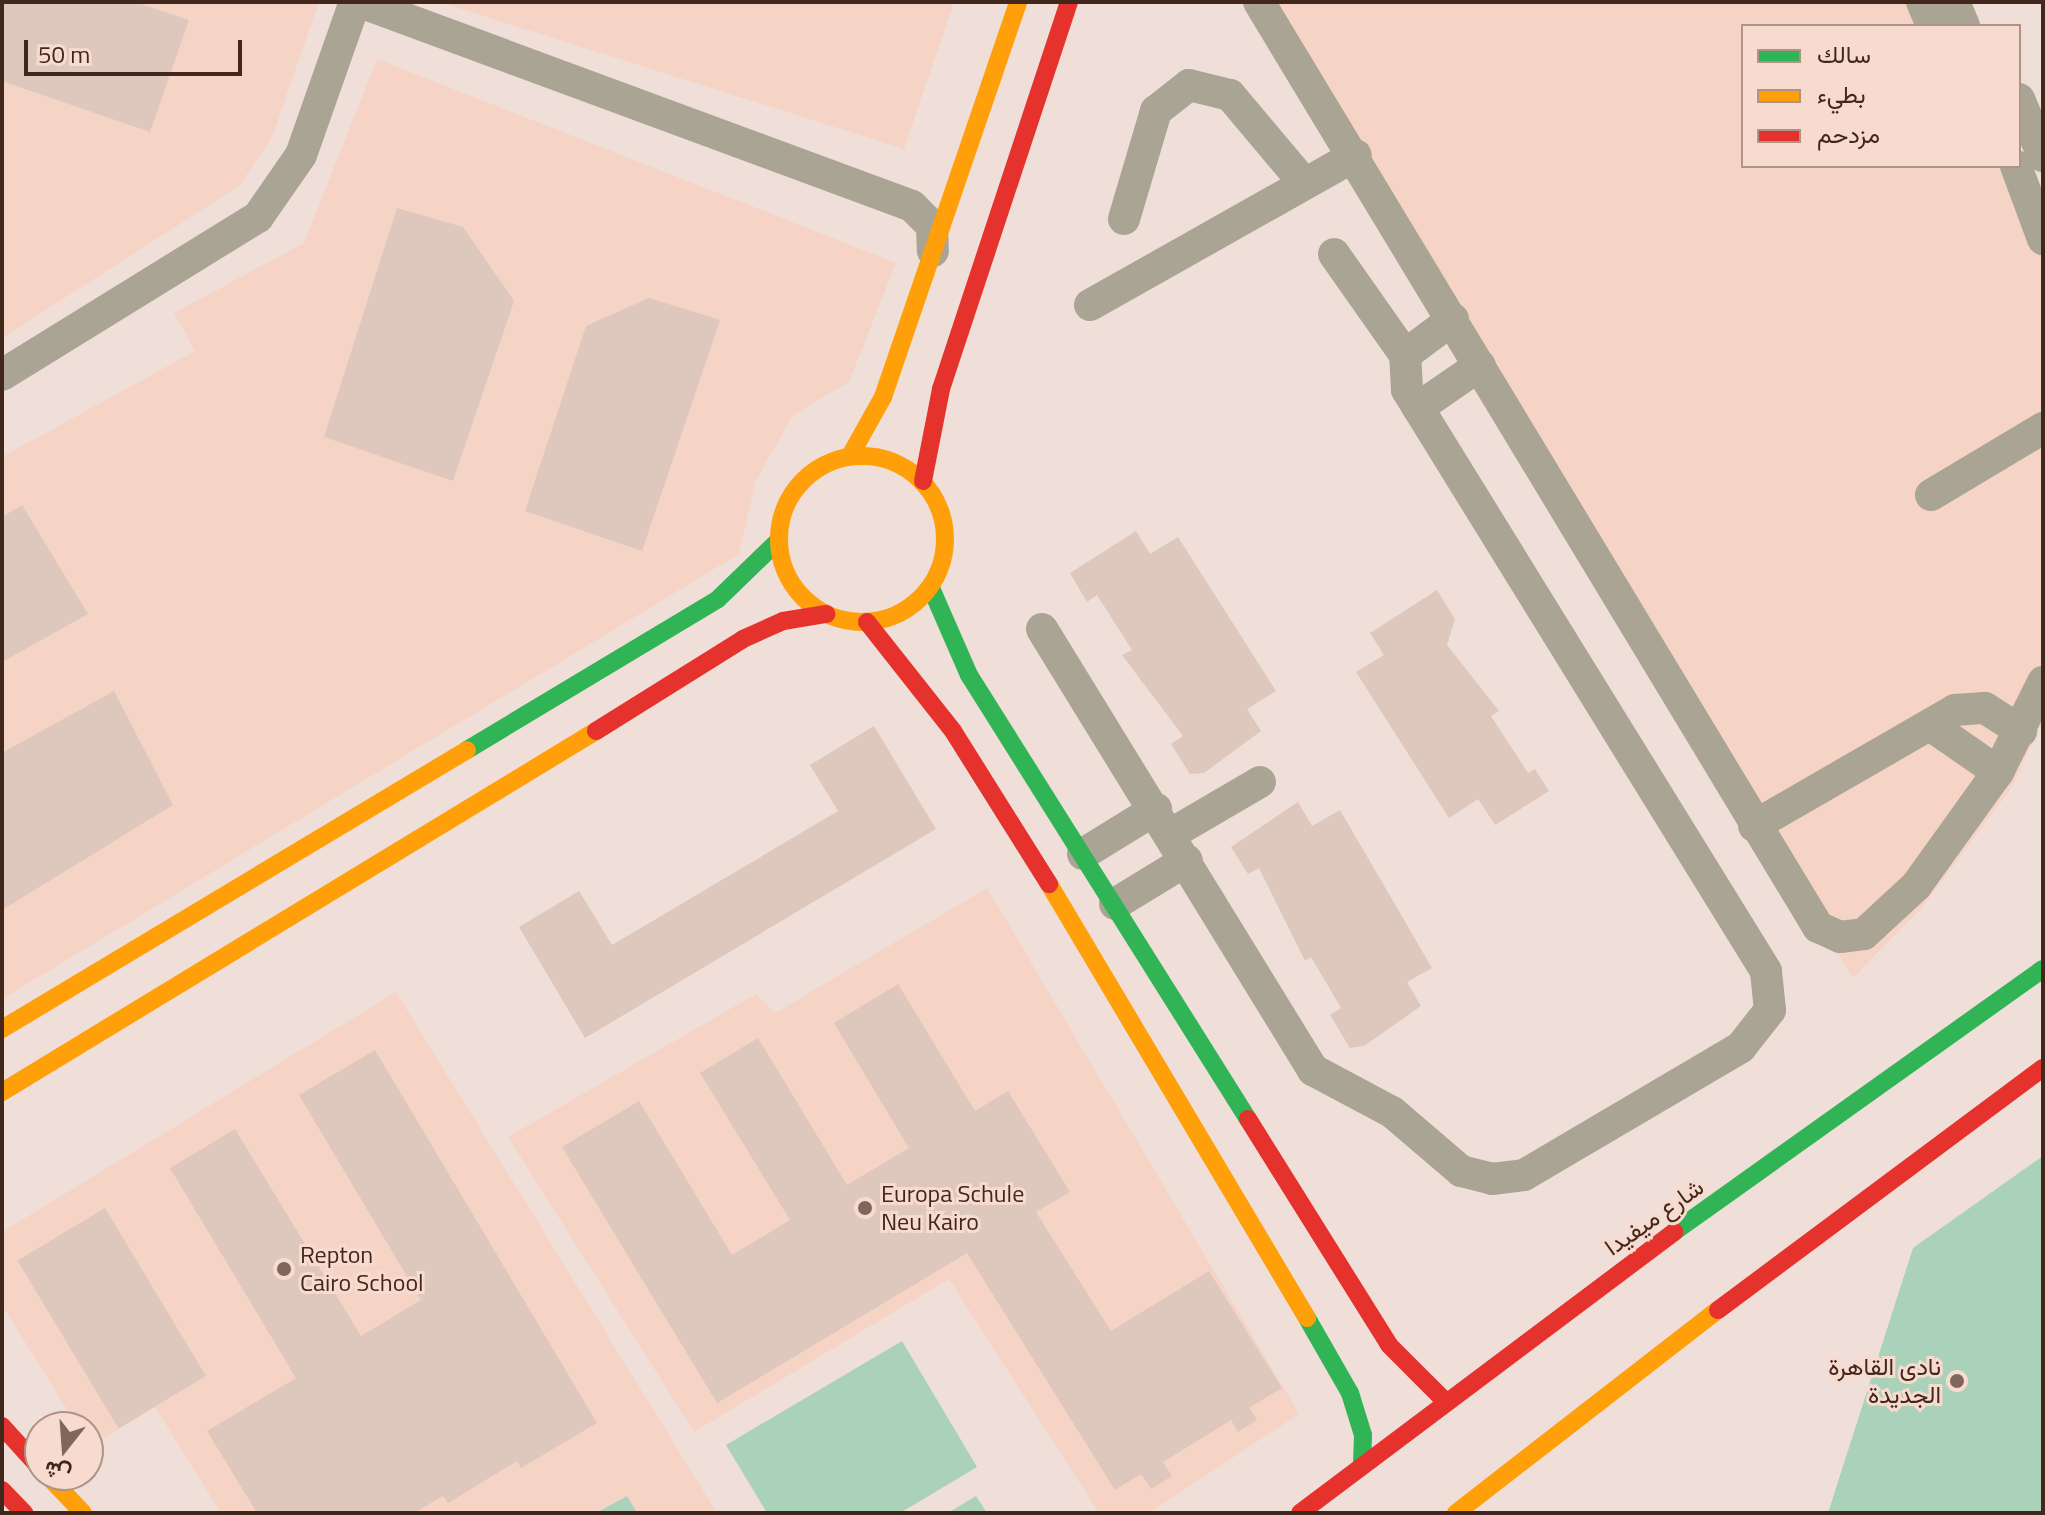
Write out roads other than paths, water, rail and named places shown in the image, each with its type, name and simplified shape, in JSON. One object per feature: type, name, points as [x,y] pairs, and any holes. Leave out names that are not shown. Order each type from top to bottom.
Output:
[{"type":"street","points":[[2,375],[258,217],[301,155],[358,2],[912,206],[932,226],[938,238]]},
{"type":"street","points":[[850,456],[883,397],[1018,2]]},
{"type":"street","points":[[923,481],[941,389],[1069,2]]},
{"type":"street","points":[[1259,2],[1356,155],[1754,826],[1818,927],[1840,937],[1864,934],[1946,850],[1998,772],[2043,682]]},
{"type":"street","points":[[1922,2],[1931,24]]},
{"type":"street","points":[[1954,2],[1963,24]]},
{"type":"street","points":[[1124,219],[1156,111],[1189,85],[1230,95],[1305,184]]},
{"type":"street","points":[[2021,104],[2043,156]]},
{"type":"street","points":[[1090,305],[1356,155]]},
{"type":"street","points":[[2017,168],[2043,239]]},
{"type":"street","points":[[938,238],[991,243]]},
{"type":"street","points":[[1042,629],[1171,834],[1313,1070],[1392,1112],[1476,1176],[1508,1179],[1539,1168],[1741,1047],[1766,1020],[1766,971],[1418,408],[1403,379],[1405,355],[1334,254]]},
{"type":"street","points":[[1405,355],[1453,319]]},
{"type":"street","points":[[1418,408],[1480,365]]},
{"type":"street","points":[[1931,495],[2043,428]]},
{"type":"street","points":[[2,1029],[718,599],[778,541],[798,485],[850,456],[877,456],[923,481],[945,522],[942,568],[931,588],[892,618],[867,622],[826,614],[743,639],[236,956],[2,1092]]},
{"type":"street","points":[[778,541],[785,571],[826,614]]},
{"type":"street","points":[[931,588],[969,675],[1389,1345],[1445,1401]]},
{"type":"street","points":[[867,622],[986,781],[1293,1292],[1350,1393],[1363,1435],[1362,1464]]},
{"type":"street","points":[[1754,826],[1930,725],[1970,707],[1999,712],[2021,731]]},
{"type":"street","points":[[1930,725],[1998,772]]},
{"type":"street","points":[[1083,854],[1171,834],[1260,782]]},
{"type":"street","points":[[1115,904],[1171,834]]},
{"type":"street","name":"شارع ميفيدا","points":[[1300,1513],[1445,1401],[2043,969]]},
{"type":"street","points":[[1456,1513],[1593,1402],[2043,1068]]},
{"type":"street","points":[[1239,1202],[1282,1173]]},
{"type":"street","points":[[1293,1292],[1338,1263]]},
{"type":"street","points":[[2,1426],[24,1450]]},
{"type":"street","points":[[2,1490],[24,1513]]},
{"type":"street","points":[[62,1491],[83,1513]]},
{"type":"place","name":"Europa Schule Neu Kairo","points":[[865,1208]]},
{"type":"place","name":"Repton Cairo School","points":[[284,1269]]},
{"type":"place","name":"نادى القاهرة الجديدة","points":[[1957,1381]]}]
